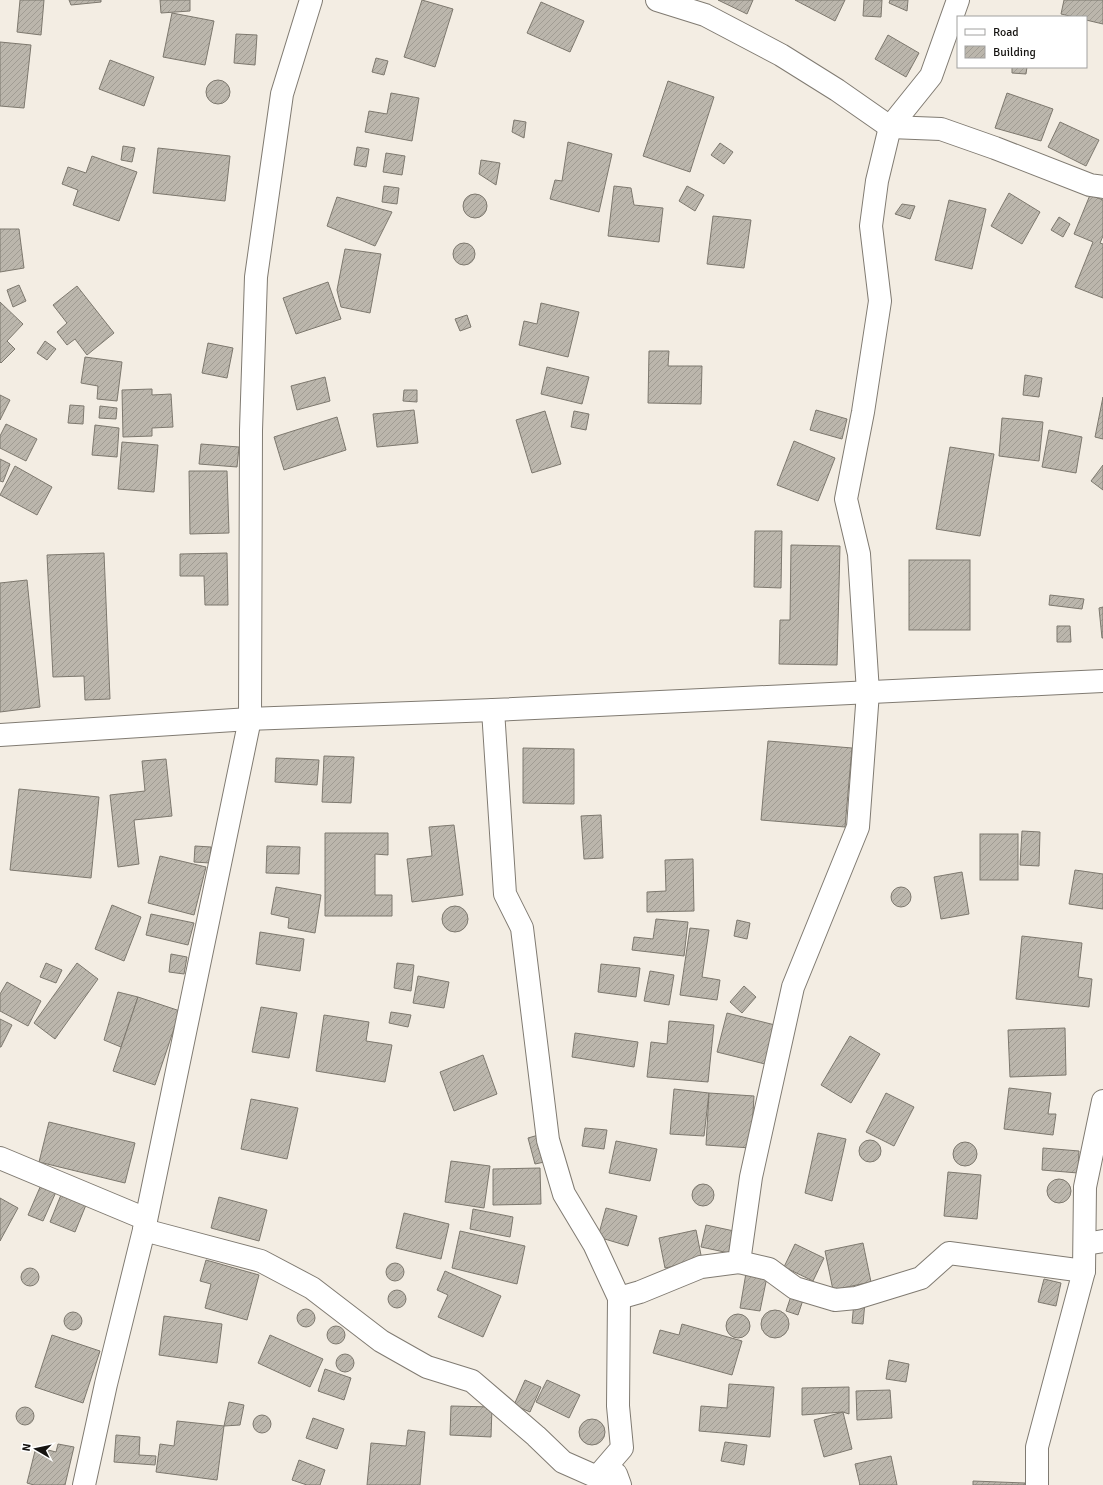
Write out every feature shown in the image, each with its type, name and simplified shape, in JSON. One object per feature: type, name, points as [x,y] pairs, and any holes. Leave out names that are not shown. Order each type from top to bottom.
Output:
[{"type":"street","points":[[84,1485],[106,1384],[145,1224],[250,719],[252,430],[256,277],[282,94],[312,0]]},
{"type":"street","points":[[657,0],[705,15],[781,55],[837,90],[890,127],[941,130],[995,148],[1090,185],[1103,187]]},
{"type":"street","points":[[739,1262],[751,1178],[793,987],[858,827],[868,692],[859,554],[846,499],[863,412],[880,301],[871,226],[877,181],[890,127],[931,76],[958,0]]},
{"type":"street","points":[[0,735],[250,719],[493,710],[1103,681]]},
{"type":"street","points":[[493,710],[505,894],[522,928],[548,1140],[564,1194],[594,1244],[619,1298],[618,1406],[622,1448],[597,1477]]},
{"type":"street","points":[[1037,1485],[1037,1447],[1084,1271],[1094,1243],[1085,1188],[1103,1101]]},
{"type":"street","points":[[0,1158],[145,1224],[261,1261],[312,1288],[381,1341],[427,1367],[472,1381],[536,1436],[563,1462],[597,1477],[616,1474],[620,1485]]},
{"type":"street","points":[[619,1298],[640,1292],[701,1267],[739,1262],[769,1269],[795,1288],[835,1300],[856,1298],[921,1278],[950,1253],[1084,1271]]},
{"type":"building","points":[[20,0],[44,0],[41,35],[17,32]]},
{"type":"building","points":[[69,0],[101,0],[101,2],[71,5]]},
{"type":"building","points":[[160,0],[190,0],[190,11],[161,13]]},
{"type":"building","points":[[422,0],[453,9],[435,67],[404,57]]},
{"type":"building","points":[[718,0],[753,0],[747,14]]},
{"type":"building","points":[[795,0],[845,0],[835,21]]},
{"type":"building","points":[[864,0],[882,0],[881,17],[863,16]]},
{"type":"building","points":[[890,0],[908,0],[907,11],[889,3]]},
{"type":"building","points":[[1064,0],[1103,0],[1103,24],[1087,20],[1087,16],[1070,16],[1061,14]]},
{"type":"building","points":[[541,2],[584,21],[570,52],[527,33]]},
{"type":"building","points":[[172,13],[214,21],[205,65],[163,57]]},
{"type":"building","points":[[236,34],[257,35],[255,65],[234,63]]},
{"type":"building","points":[[888,35],[919,53],[906,77],[875,59]]},
{"type":"building","points":[[0,42],[31,45],[24,108],[0,106]]},
{"type":"building","points":[[376,58],[388,61],[384,75],[372,72]]},
{"type":"building","points":[[110,60],[154,77],[144,106],[99,89]]},
{"type":"building","points":[[1012,68],[1027,68],[1026,74],[1012,73]]},
{"type":"building","points":[[218,80],[227,83],[230,92],[227,101],[218,104],[209,101],[206,92],[209,83]]},
{"type":"building","points":[[668,81],[714,97],[690,172],[643,156]]},
{"type":"building","points":[[391,93],[419,98],[412,141],[365,132],[369,111],[387,114]]},
{"type":"building","points":[[1007,93],[1053,109],[1041,141],[995,128]]},
{"type":"building","points":[[514,120],[526,122],[524,138],[512,132]]},
{"type":"building","points":[[1060,122],[1099,140],[1086,166],[1048,147]]},
{"type":"building","points":[[568,142],[612,154],[599,212],[550,199],[555,180],[562,181]]},
{"type":"building","points":[[720,143],[733,152],[724,164],[711,155]]},
{"type":"building","points":[[123,146],[135,148],[132,162],[121,160]]},
{"type":"building","points":[[357,147],[369,149],[366,167],[354,165]]},
{"type":"building","points":[[158,148],[230,156],[225,201],[153,193]]},
{"type":"building","points":[[386,153],[405,156],[402,175],[383,172]]},
{"type":"building","points":[[92,156],[137,172],[119,221],[73,205],[78,190],[62,184],[68,167],[86,173]]},
{"type":"building","points":[[481,160],[500,163],[496,185],[479,174]]},
{"type":"building","points":[[384,186],[399,188],[397,204],[382,202]]},
{"type":"building","points":[[614,186],[631,188],[634,205],[663,208],[659,242],[608,236]]},
{"type":"building","points":[[687,186],[704,195],[695,211],[679,201]]},
{"type":"building","points":[[1009,193],[1040,212],[1022,244],[991,226]]},
{"type":"building","points":[[475,194],[483,198],[487,206],[483,214],[475,218],[467,214],[463,206],[467,198]]},
{"type":"building","points":[[1090,195],[1103,200],[1103,236],[1100,243],[1103,244],[1103,298],[1075,287],[1093,242],[1074,234]]},
{"type":"building","points":[[337,197],[392,212],[375,246],[327,226]]},
{"type":"building","points":[[949,200],[986,209],[972,269],[935,260]]},
{"type":"building","points":[[902,204],[915,206],[910,219],[895,214]]},
{"type":"building","points":[[713,216],[751,220],[744,268],[707,264]]},
{"type":"building","points":[[1059,217],[1070,224],[1063,237],[1051,230]]},
{"type":"building","points":[[0,229],[19,229],[24,268],[0,272]]},
{"type":"building","points":[[460,243],[468,243],[475,250],[475,258],[468,265],[460,265],[453,258],[453,250]]},
{"type":"building","points":[[345,249],[381,254],[370,313],[341,307],[337,290]]},
{"type":"building","points":[[328,282],[341,319],[296,334],[283,298]]},
{"type":"building","points":[[19,285],[26,301],[13,307],[7,290]]},
{"type":"building","points":[[77,286],[114,333],[87,355],[75,339],[67,345],[57,332],[67,323],[53,305]]},
{"type":"building","points":[[0,302],[23,324],[7,341],[15,349],[1,363],[0,362]]},
{"type":"building","points":[[541,303],[579,312],[568,357],[519,345],[524,321],[537,324]]},
{"type":"building","points":[[467,315],[471,327],[460,331],[455,319]]},
{"type":"building","points":[[45,341],[56,349],[47,360],[37,353]]},
{"type":"building","points":[[208,343],[233,348],[227,378],[202,373]]},
{"type":"building","points":[[649,351],[669,351],[668,366],[702,366],[701,404],[648,403]]},
{"type":"building","points":[[85,357],[122,362],[117,401],[97,399],[98,386],[81,383]]},
{"type":"building","points":[[547,367],[589,377],[582,404],[541,394]]},
{"type":"building","points":[[1025,375],[1042,378],[1039,397],[1023,395]]},
{"type":"building","points":[[325,377],[330,401],[297,410],[291,386]]},
{"type":"building","points":[[152,389],[152,395],[171,394],[173,427],[152,428],[152,436],[123,437],[122,390]]},
{"type":"building","points":[[404,390],[417,390],[417,402],[403,401]]},
{"type":"building","points":[[0,395],[10,400],[0,420]]},
{"type":"building","points":[[1103,397],[1103,439],[1095,437]]},
{"type":"building","points":[[70,405],[84,406],[83,424],[68,423]]},
{"type":"building","points":[[100,406],[117,408],[116,419],[99,418]]},
{"type":"building","points":[[414,410],[418,443],[377,447],[373,414]]},
{"type":"building","points":[[816,410],[847,419],[842,439],[810,430]]},
{"type":"building","points":[[545,411],[561,464],[532,473],[516,420]]},
{"type":"building","points":[[574,411],[589,414],[586,430],[571,427]]},
{"type":"building","points":[[337,417],[346,450],[284,470],[274,437]]},
{"type":"building","points":[[1002,418],[1043,422],[1039,461],[999,456]]},
{"type":"building","points":[[6,424],[37,439],[26,461],[0,448],[0,436]]},
{"type":"building","points":[[95,425],[119,428],[117,457],[92,455]]},
{"type":"building","points":[[1049,430],[1082,437],[1076,473],[1042,467]]},
{"type":"building","points":[[794,441],[835,458],[818,501],[777,485]]},
{"type":"building","points":[[122,442],[158,445],[154,492],[118,489]]},
{"type":"building","points":[[201,444],[239,447],[237,467],[199,464]]},
{"type":"building","points":[[950,447],[994,454],[980,536],[936,529]]},
{"type":"building","points":[[0,459],[10,464],[3,482],[0,481]]},
{"type":"building","points":[[1103,465],[1103,490],[1091,481]]},
{"type":"building","points":[[15,466],[52,487],[37,515],[0,495]]},
{"type":"building","points":[[189,471],[227,471],[229,533],[190,534]]},
{"type":"building","points":[[755,531],[782,531],[781,588],[754,587]]},
{"type":"building","points":[[791,545],[840,546],[837,665],[779,664],[780,620],[790,620]]},
{"type":"building","points":[[104,553],[110,699],[85,700],[84,676],[53,677],[47,555]]},
{"type":"building","points":[[227,553],[228,605],[205,605],[204,576],[180,576],[180,554]]},
{"type":"building","points":[[909,560],[970,560],[970,630],[909,630]]},
{"type":"building","points":[[27,580],[40,707],[0,712],[0,583]]},
{"type":"building","points":[[1050,595],[1084,599],[1082,609],[1049,605]]},
{"type":"building","points":[[1103,607],[1103,638],[1102,638],[1099,608]]},
{"type":"building","points":[[1057,626],[1070,626],[1071,642],[1057,642]]},
{"type":"building","points":[[768,741],[852,748],[845,827],[761,820]]},
{"type":"building","points":[[523,748],[574,749],[574,804],[523,803]]},
{"type":"building","points":[[324,756],[354,757],[351,803],[322,802]]},
{"type":"building","points":[[276,758],[319,760],[317,785],[275,782]]},
{"type":"building","points":[[166,759],[172,816],[134,820],[139,864],[118,867],[110,795],[145,791],[142,761]]},
{"type":"building","points":[[19,789],[99,797],[91,878],[10,870]]},
{"type":"building","points":[[601,815],[603,858],[584,859],[581,816]]},
{"type":"building","points":[[454,825],[463,895],[412,902],[407,859],[432,856],[429,827]]},
{"type":"building","points":[[1022,831],[1040,832],[1039,866],[1020,865]]},
{"type":"building","points":[[325,833],[388,833],[388,855],[375,854],[375,895],[392,895],[392,916],[325,916]]},
{"type":"building","points":[[980,834],[1018,834],[1018,880],[980,880]]},
{"type":"building","points":[[195,846],[211,847],[210,863],[194,862]]},
{"type":"building","points":[[267,846],[300,847],[299,874],[266,873]]},
{"type":"building","points":[[160,856],[206,867],[194,915],[148,903]]},
{"type":"building","points":[[693,859],[694,911],[647,912],[647,892],[666,891],[665,860]]},
{"type":"building","points":[[1075,870],[1103,874],[1103,909],[1069,904]]},
{"type":"building","points":[[962,872],[969,914],[941,919],[934,877]]},
{"type":"building","points":[[276,887],[321,895],[315,933],[288,928],[289,918],[271,914]]},
{"type":"building","points":[[897,887],[905,887],[911,893],[911,901],[905,907],[897,907],[891,901],[891,893]]},
{"type":"building","points":[[112,905],[141,917],[124,961],[95,949]]},
{"type":"building","points":[[455,906],[465,909],[468,919],[465,929],[455,932],[445,929],[442,919],[445,909]]},
{"type":"building","points":[[151,914],[194,923],[188,945],[146,935]]},
{"type":"building","points":[[656,919],[688,922],[684,956],[632,950],[634,937],[653,939]]},
{"type":"building","points":[[737,920],[750,923],[747,939],[734,936]]},
{"type":"building","points":[[690,928],[709,930],[702,977],[720,980],[717,1000],[680,995]]},
{"type":"building","points":[[260,932],[304,939],[300,971],[256,964]]},
{"type":"building","points":[[1022,936],[1082,943],[1078,977],[1092,979],[1089,1007],[1016,999]]},
{"type":"building","points":[[171,954],[187,957],[184,974],[169,972]]},
{"type":"building","points":[[46,963],[62,970],[56,983],[40,977]]},
{"type":"building","points":[[77,963],[98,979],[55,1039],[34,1023]]},
{"type":"building","points":[[397,963],[414,965],[411,991],[394,988]]},
{"type":"building","points":[[601,964],[640,968],[636,997],[598,992]]},
{"type":"building","points":[[650,971],[674,975],[669,1005],[644,1001]]},
{"type":"building","points":[[418,976],[449,982],[444,1008],[413,1003]]},
{"type":"building","points":[[7,982],[41,1001],[28,1026],[0,1011],[0,994]]},
{"type":"building","points":[[744,986],[756,997],[742,1013],[730,1002]]},
{"type":"building","points":[[118,992],[138,997],[121,1047],[104,1040]]},
{"type":"building","points":[[138,997],[180,1011],[155,1085],[113,1071]]},
{"type":"building","points":[[261,1007],[297,1013],[289,1058],[252,1052]]},
{"type":"building","points":[[391,1012],[411,1015],[408,1027],[389,1023]]},
{"type":"building","points":[[727,1013],[775,1025],[765,1064],[717,1052]]},
{"type":"building","points":[[324,1015],[369,1022],[366,1041],[392,1045],[385,1082],[316,1071]]},
{"type":"building","points":[[0,1019],[12,1025],[1,1047],[0,1047]]},
{"type":"building","points":[[669,1021],[714,1025],[708,1082],[647,1077],[651,1042],[667,1044]]},
{"type":"building","points":[[1065,1028],[1066,1075],[1010,1077],[1008,1030]]},
{"type":"building","points":[[575,1033],[638,1042],[634,1067],[572,1057]]},
{"type":"building","points":[[850,1036],[880,1054],[851,1103],[821,1085]]},
{"type":"building","points":[[483,1055],[497,1094],[454,1111],[440,1072]]},
{"type":"building","points":[[1009,1088],[1051,1093],[1048,1114],[1056,1114],[1053,1135],[1004,1129]]},
{"type":"building","points":[[674,1089],[709,1093],[704,1136],[670,1134]]},
{"type":"building","points":[[709,1093],[754,1096],[751,1148],[706,1145]]},
{"type":"building","points":[[886,1093],[914,1107],[894,1146],[866,1132]]},
{"type":"building","points":[[251,1099],[298,1108],[287,1159],[241,1149]]},
{"type":"building","points":[[49,1122],[135,1143],[125,1183],[39,1162]]},
{"type":"building","points":[[585,1128],[607,1130],[604,1149],[582,1146]]},
{"type":"building","points":[[818,1133],[846,1139],[832,1201],[805,1193]]},
{"type":"building","points":[[542,1134],[549,1161],[535,1164],[528,1138]]},
{"type":"building","points":[[870,1140],[878,1143],[881,1151],[878,1159],[870,1162],[862,1159],[859,1151],[862,1143]]},
{"type":"building","points":[[616,1141],[657,1149],[650,1181],[609,1173]]},
{"type":"building","points":[[965,1142],[974,1145],[977,1154],[974,1163],[965,1166],[956,1163],[953,1154],[956,1145]]},
{"type":"building","points":[[1043,1148],[1079,1151],[1078,1173],[1042,1170]]},
{"type":"building","points":[[451,1161],[490,1166],[484,1208],[445,1202]]},
{"type":"building","points":[[540,1168],[541,1204],[493,1205],[493,1169]]},
{"type":"building","points":[[948,1172],[981,1175],[977,1219],[944,1216]]},
{"type":"building","points":[[1059,1179],[1064,1180],[1070,1186],[1070,1196],[1064,1202],[1059,1203],[1054,1202],[1048,1196],[1047,1191],[1048,1186],[1054,1180]]},
{"type":"building","points":[[699,1184],[707,1184],[714,1191],[714,1199],[707,1206],[699,1206],[692,1199],[692,1191]]},
{"type":"building","points":[[41,1185],[56,1192],[43,1221],[28,1215]]},
{"type":"building","points":[[63,1190],[88,1200],[75,1232],[50,1222]]},
{"type":"building","points":[[219,1197],[267,1210],[259,1241],[211,1228]]},
{"type":"building","points":[[0,1198],[18,1208],[0,1241]]},
{"type":"building","points":[[606,1208],[637,1216],[628,1246],[598,1237]]},
{"type":"building","points":[[473,1209],[513,1217],[510,1237],[470,1229]]},
{"type":"building","points":[[404,1213],[449,1224],[441,1259],[396,1248]]},
{"type":"building","points":[[706,1225],[734,1231],[729,1253],[701,1247]]},
{"type":"building","points":[[696,1230],[702,1260],[665,1268],[659,1238]]},
{"type":"building","points":[[460,1231],[525,1246],[517,1284],[452,1268]]},
{"type":"building","points":[[863,1243],[871,1282],[833,1290],[825,1251]]},
{"type":"building","points":[[795,1244],[824,1258],[813,1281],[784,1267]]},
{"type":"building","points":[[206,1260],[259,1275],[247,1320],[205,1308],[211,1284],[200,1281]]},
{"type":"building","points":[[391,1263],[399,1263],[404,1268],[402,1279],[399,1281],[391,1281],[386,1276],[386,1268]]},
{"type":"building","points":[[26,1268],[34,1268],[39,1273],[37,1284],[34,1286],[26,1286],[21,1281],[21,1273]]},
{"type":"building","points":[[445,1271],[501,1296],[483,1337],[438,1317],[448,1295],[437,1290]]},
{"type":"building","points":[[746,1273],[767,1277],[760,1311],[740,1308]]},
{"type":"building","points":[[1044,1279],[1061,1283],[1056,1306],[1038,1302]]},
{"type":"building","points":[[393,1290],[401,1290],[406,1295],[404,1306],[401,1308],[393,1308],[388,1303],[388,1295]]},
{"type":"building","points":[[791,1296],[803,1300],[798,1315],[786,1311]]},
{"type":"building","points":[[854,1302],[865,1302],[863,1324],[852,1323]]},
{"type":"building","points":[[302,1309],[310,1309],[315,1314],[313,1325],[310,1327],[302,1327],[297,1322],[297,1314]]},
{"type":"building","points":[[775,1310],[781,1311],[785,1314],[788,1318],[788,1330],[785,1334],[781,1337],[775,1338],[769,1337],[765,1334],[762,1330],[761,1324],[762,1318],[765,1314],[769,1311]]},
{"type":"building","points":[[69,1312],[77,1312],[82,1317],[80,1328],[77,1330],[69,1330],[64,1325],[64,1317]]},
{"type":"building","points":[[738,1314],[747,1317],[750,1326],[747,1335],[738,1338],[729,1335],[726,1326],[729,1317]]},
{"type":"building","points":[[164,1316],[222,1324],[217,1363],[159,1355]]},
{"type":"building","points":[[682,1324],[742,1341],[732,1375],[653,1353],[660,1330],[679,1335]]},
{"type":"building","points":[[332,1326],[340,1326],[345,1331],[343,1342],[340,1344],[332,1344],[327,1339],[327,1331]]},
{"type":"building","points":[[52,1335],[100,1351],[83,1403],[35,1387]]},
{"type":"building","points":[[270,1335],[323,1359],[310,1387],[258,1363]]},
{"type":"building","points":[[341,1354],[349,1354],[354,1359],[352,1370],[349,1372],[341,1372],[336,1367],[336,1359]]},
{"type":"building","points":[[889,1360],[909,1364],[906,1382],[886,1379]]},
{"type":"building","points":[[325,1369],[351,1378],[344,1400],[318,1391]]},
{"type":"building","points":[[525,1380],[541,1387],[530,1412],[514,1405]]},
{"type":"building","points":[[547,1380],[580,1395],[569,1418],[536,1402]]},
{"type":"building","points":[[729,1384],[774,1387],[770,1437],[699,1431],[701,1406],[727,1408]]},
{"type":"building","points":[[849,1387],[849,1414],[843,1412],[802,1415],[802,1388]]},
{"type":"building","points":[[890,1390],[892,1418],[857,1420],[856,1391]]},
{"type":"building","points":[[229,1402],[244,1405],[240,1425],[224,1426]]},
{"type":"building","points":[[451,1406],[492,1407],[491,1437],[450,1435]]},
{"type":"building","points":[[21,1407],[29,1407],[34,1412],[32,1423],[29,1425],[21,1425],[16,1420],[16,1412]]},
{"type":"building","points":[[843,1412],[852,1449],[824,1457],[814,1420]]},
{"type":"building","points":[[258,1415],[266,1415],[271,1420],[269,1431],[266,1433],[258,1433],[253,1428],[253,1420]]},
{"type":"building","points":[[313,1418],[344,1429],[337,1449],[306,1438]]},
{"type":"building","points":[[592,1419],[601,1423],[605,1432],[601,1441],[592,1445],[583,1441],[579,1432],[583,1423]]},
{"type":"building","points":[[177,1421],[224,1426],[217,1480],[156,1472],[160,1444],[174,1446]]},
{"type":"building","points":[[408,1430],[425,1432],[420,1485],[367,1485],[371,1443],[406,1446]]},
{"type":"building","points":[[116,1435],[140,1437],[139,1455],[156,1456],[155,1465],[114,1462]]},
{"type":"building","points":[[725,1442],[747,1445],[744,1465],[721,1461]]},
{"type":"building","points":[[58,1444],[74,1447],[65,1485],[34,1485],[27,1483],[36,1447],[56,1452]]},
{"type":"building","points":[[891,1456],[897,1485],[860,1485],[855,1464]]},
{"type":"building","points":[[299,1460],[325,1470],[320,1485],[307,1485],[292,1480]]},
{"type":"building","points":[[973,1481],[1025,1483],[1025,1485],[973,1485]]}]
